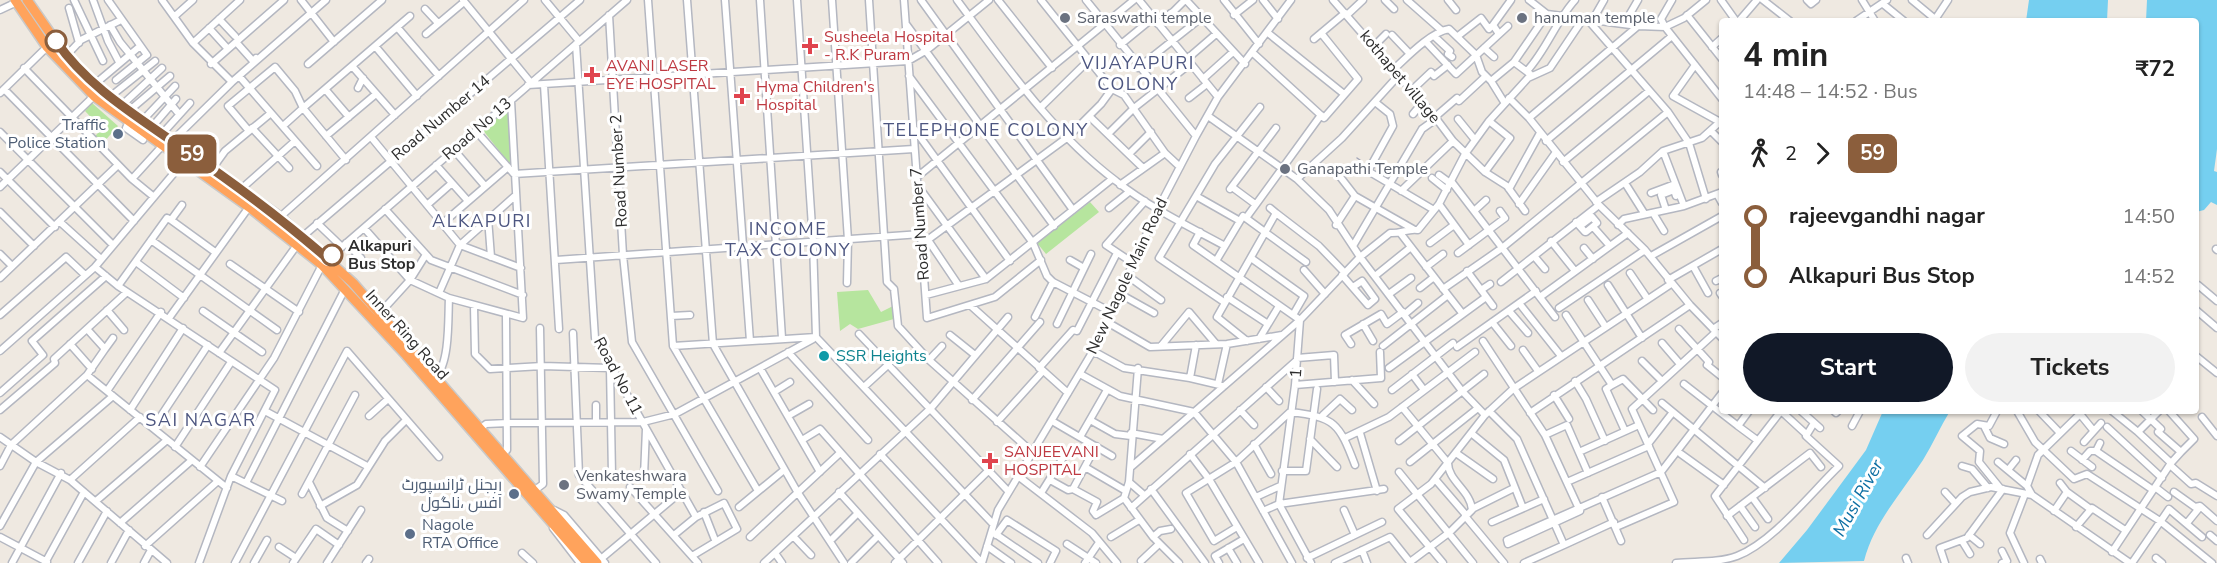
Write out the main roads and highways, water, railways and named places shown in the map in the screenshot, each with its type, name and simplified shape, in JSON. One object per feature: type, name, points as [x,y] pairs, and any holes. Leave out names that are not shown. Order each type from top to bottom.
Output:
[{"type":"highway","name":"Inner Ring Road","points":[[27,0],[66,56],[95,84],[162,134],[185,160],[300,241],[380,313],[535,490],[550,513]]},
{"type":"highway","name":"Inner Ring Road","points":[[16,1],[47,47],[94,96],[129,121],[242,189],[279,217],[300,241]]},
{"type":"highway","points":[[214,181],[225,178]]},
{"type":"highway","name":"Inner Ring Road","points":[[325,262],[345,289],[550,513]]},
{"type":"highway","points":[[550,513],[600,562]]},
{"type":"highway","points":[[550,513],[586,563]]},
{"type":"water","points":[[2029,0],[2108,0],[2107,18],[2026,18]]},
{"type":"water","points":[[2147,0],[2217,0],[2217,149],[2214,171],[2217,172],[2217,205],[2211,202],[2204,210],[2199,211],[2199,18],[2146,18]]},
{"type":"water","name":"Musi River","points":[[1882,414],[1948,414],[1923,460],[1881,521],[1864,561],[1779,563],[1807,530],[1866,450]]},
{"type":"place","name":"Saraswathi temple","points":[[1065,18]]},
{"type":"place","name":"hanuman temple","points":[[1522,18]]},
{"type":"place","name":"Susheela Hospital - R.K Puram","points":[[810,46]]},
{"type":"place","name":"AVANI LASER EYE HOSPITAL","points":[[592,75]]},
{"type":"place","name":"Hyma Children's Hospital","points":[[742,96]]},
{"type":"place","name":"Traffic Police Station","points":[[118,134]]},
{"type":"place","name":"Ganapathi Temple","points":[[1285,169]]},
{"type":"place","name":"Alkapuri Bus Stop","points":[[332,255]]},
{"type":"place","name":"SSR Heights","points":[[824,356]]},
{"type":"place","name":"SANJEEVANI HOSPITAL","points":[[990,461]]},
{"type":"place","name":"Venkateshwara Swamy Temple","points":[[564,485]]},
{"type":"place","name":"ریجنل ٹرانسپورٹ آفس ،ناگول","points":[[514,494]]},
{"type":"place","name":"Nagole RTA Office","points":[[410,534]]},
{"type":"district","name":"VIJAYAPURI COLONY","points":[[1138,73]]},
{"type":"district","name":"TELEPHONE COLONY","points":[[986,130]]},
{"type":"district","name":"ALKAPURI","points":[[482,221]]},
{"type":"district","name":"INCOME TAX COLONY","points":[[788,239]]},
{"type":"district","name":"SAI NAGAR","points":[[201,420]]}]
